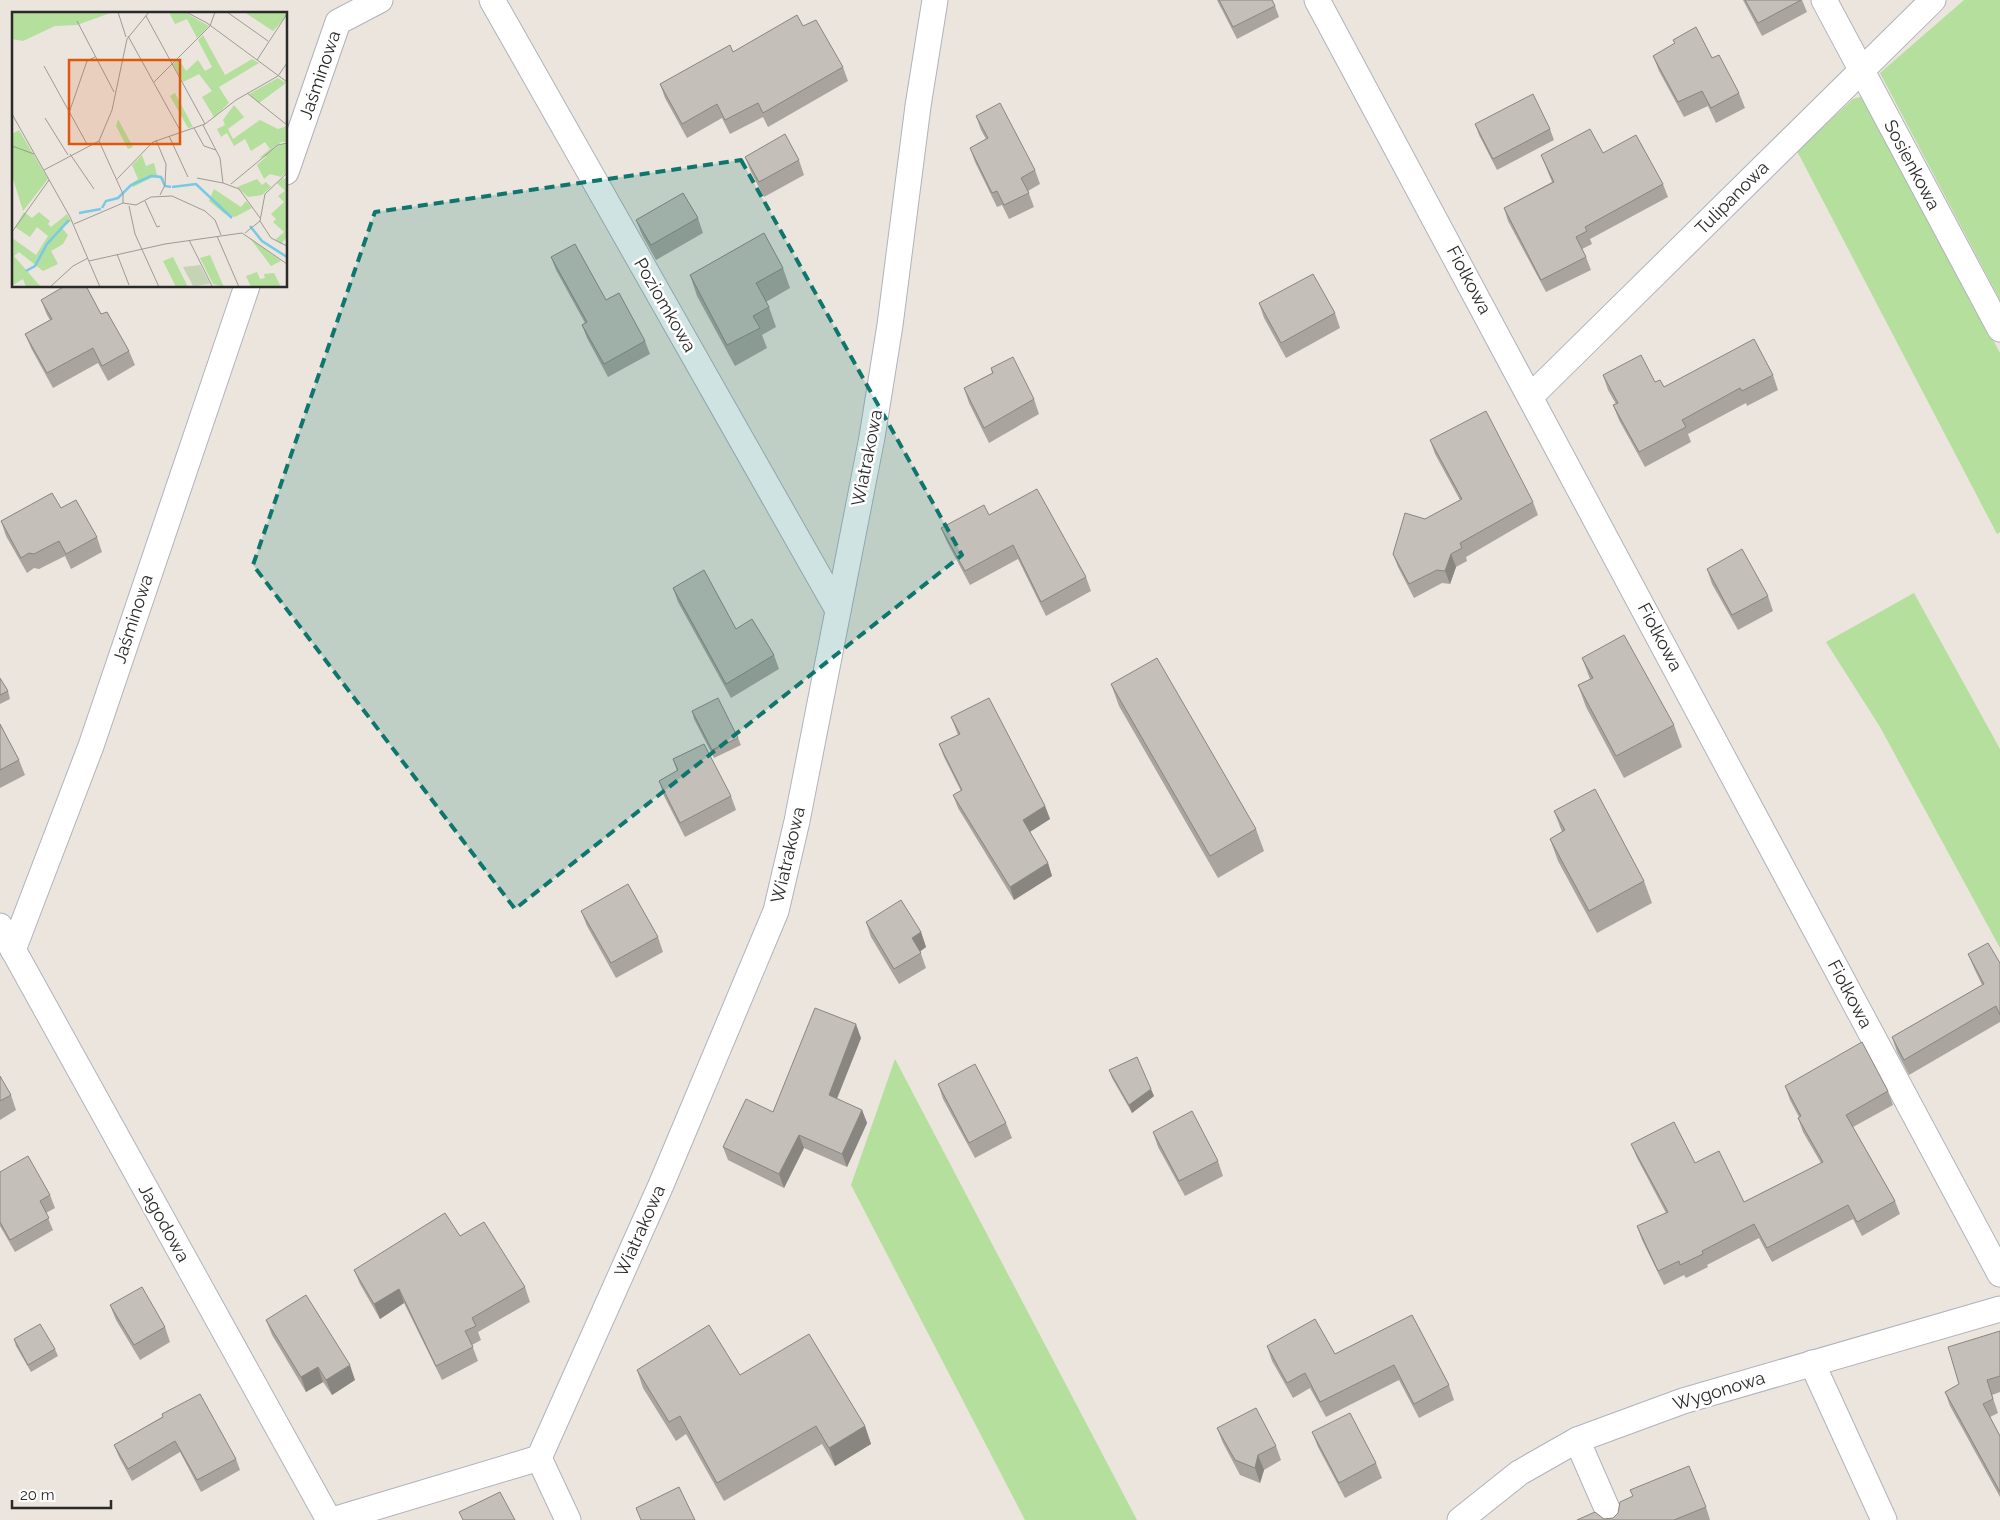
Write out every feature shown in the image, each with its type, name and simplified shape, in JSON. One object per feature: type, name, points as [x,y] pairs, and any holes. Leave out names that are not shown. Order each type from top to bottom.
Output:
[{"type":"street","name":"Jaśminowa","points":[[288,166],[338,22],[380,0]]},
{"type":"street","name":"Poziomkowa","points":[[492,0],[838,610]]},
{"type":"street","name":"Wiatrakowa","points":[[539,1458],[661,1185],[776,911],[797,821],[877,409],[903,233],[918,106],[935,0]]},
{"type":"street","name":"Fiołkowa","points":[[1318,0],[2000,1274]]},
{"type":"street","name":"Sosienkowa","points":[[1824,0],[2000,330]]},
{"type":"street","name":"Tulipanowa","points":[[1531,396],[1933,0]]},
{"type":"street","name":"Jaśminowa","points":[[13,950],[91,746],[246,288]]},
{"type":"street","name":"Jagodowa","points":[[0,926],[329,1520]]},
{"type":"street","name":"Wygonowa","points":[[1460,1520],[1519,1473],[1577,1440],[1683,1401],[2000,1309]]},
{"type":"street","points":[[1812,1363],[1884,1520]]},
{"type":"street","points":[[1577,1440],[1612,1520]]},
{"type":"street","points":[[333,1520],[539,1458],[568,1520]]},
{"type":"highlighted area","points":[[741,160],[962,555],[515,909],[253,565],[375,212]]},
{"type":"green space","points":[[1964,0],[2000,0],[2000,300],[1880,73]]},
{"type":"green space","points":[[1863,96],[2000,353],[2000,532],[1997,534],[1797,151],[1853,99]]},
{"type":"green space","points":[[1914,593],[2000,749],[2000,948],[1880,727],[1826,642]]},
{"type":"green space","points":[[895,1059],[1137,1520],[1025,1520],[851,1185]]},
{"type":"building","points":[[1219,0],[1272,0],[1275,6],[1233,27]]},
{"type":"building","points":[[1745,0],[1801,0],[1758,23]]},
{"type":"building","points":[[797,15],[803,26],[816,20],[843,67],[763,113],[758,103],[725,120],[717,104],[682,124],[660,84],[730,45],[733,52]]},
{"type":"building","points":[[1696,27],[1712,58],[1719,55],[1739,93],[1711,108],[1702,91],[1678,102],[1653,56],[1675,43],[1673,40]]},
{"type":"building","points":[[1533,94],[1550,129],[1493,159],[1475,124]]},
{"type":"building","points":[[1000,103],[1035,170],[1021,178],[1029,193],[1004,205],[997,191],[992,193],[970,148],[988,138],[976,116]]},
{"type":"building","points":[[1590,129],[1603,153],[1636,135],[1663,184],[1585,227],[1587,231],[1576,237],[1586,257],[1541,280],[1504,208],[1554,182],[1541,155]]},
{"type":"building","points":[[785,134],[799,160],[759,182],[745,157]]},
{"type":"building","points":[[683,193],[698,218],[651,245],[636,220]]},
{"type":"building","points":[[764,233],[783,268],[756,283],[769,307],[753,316],[760,328],[727,345],[690,275]]},
{"type":"building","points":[[575,244],[606,300],[619,293],[645,341],[604,364],[582,325],[587,322],[551,257]]},
{"type":"building","points":[[1313,274],[1335,313],[1281,343],[1259,303]]},
{"type":"building","points":[[62,288],[87,288],[101,314],[107,312],[129,351],[102,366],[93,348],[47,373],[25,334],[52,319],[41,300]]},
{"type":"building","points":[[1754,339],[1773,375],[1742,391],[1740,388],[1682,420],[1686,427],[1639,452],[1613,405],[1618,403],[1603,375],[1641,355],[1655,382],[1660,380],[1664,387]]},
{"type":"building","points":[[1013,357],[1034,399],[984,428],[964,388],[993,373],[991,368]]},
{"type":"building","points":[[1486,411],[1533,502],[1460,543],[1462,548],[1451,554],[1445,571],[1437,570],[1409,584],[1393,554],[1405,513],[1425,519],[1462,499],[1430,440]]},
{"type":"building","points":[[1037,489],[1086,577],[1041,602],[1013,545],[965,571],[941,528],[984,505],[989,515]]},
{"type":"building","points":[[52,493],[61,508],[76,500],[97,537],[66,554],[59,541],[34,554],[29,553],[21,558],[1,521]]},
{"type":"building","points":[[1742,549],[1768,596],[1732,615],[1707,569]]},
{"type":"building","points":[[704,570],[736,629],[752,619],[774,655],[726,684],[673,588]]},
{"type":"building","points":[[1624,635],[1674,725],[1616,756],[1578,685],[1593,678],[1582,658]]},
{"type":"building","points":[[1157,658],[1256,829],[1210,856],[1111,684]]},
{"type":"building","points":[[0,678],[8,691],[0,695]]},
{"type":"building","points":[[718,698],[738,738],[712,750],[692,711]]},
{"type":"building","points":[[989,698],[1045,806],[1023,820],[1048,863],[1010,887],[953,795],[962,790],[939,744],[960,734],[951,717]]},
{"type":"building","points":[[0,724],[19,760],[0,770]]},
{"type":"building","points":[[704,744],[731,796],[680,823],[659,781],[678,770],[673,759]]},
{"type":"building","points":[[1595,789],[1644,881],[1589,911],[1550,839],[1565,830],[1554,811]]},
{"type":"building","points":[[628,884],[658,937],[611,963],[581,911]]},
{"type":"building","points":[[901,900],[921,932],[912,938],[921,953],[894,969],[866,922]]},
{"type":"building","points":[[1988,943],[2000,963],[2000,1015],[1996,1006],[1904,1060],[1892,1037],[1984,984],[1968,954]]},
{"type":"building","points":[[815,1008],[856,1024],[829,1095],[862,1110],[842,1154],[799,1135],[779,1174],[723,1147],[746,1099],[773,1112]]},
{"type":"building","points":[[1862,1042],[1888,1091],[1846,1115],[1895,1201],[1857,1222],[1848,1205],[1767,1248],[1754,1224],[1702,1251],[1703,1254],[1680,1265],[1679,1261],[1658,1271],[1637,1226],[1668,1212],[1631,1144],[1674,1122],[1695,1163],[1719,1151],[1744,1202],[1823,1162],[1798,1118],[1801,1116],[1785,1086]]},
{"type":"building","points":[[1137,1057],[1151,1089],[1129,1105],[1109,1070]]},
{"type":"building","points":[[975,1064],[1006,1123],[969,1143],[938,1084]]},
{"type":"building","points":[[0,1076],[11,1095],[0,1101]]},
{"type":"building","points":[[1192,1111],[1218,1161],[1179,1181],[1153,1132]]},
{"type":"building","points":[[28,1156],[50,1195],[40,1201],[49,1218],[10,1240],[0,1222],[0,1172]]},
{"type":"building","points":[[445,1213],[460,1236],[484,1222],[525,1287],[472,1318],[476,1326],[465,1331],[473,1347],[436,1366],[399,1289],[374,1304],[354,1270]]},
{"type":"building","points":[[142,1287],[165,1327],[134,1345],[110,1305]]},
{"type":"building","points":[[306,1295],[350,1365],[326,1380],[318,1367],[301,1377],[266,1320]]},
{"type":"building","points":[[1412,1315],[1449,1385],[1414,1404],[1394,1365],[1320,1402],[1305,1373],[1287,1383],[1267,1346],[1315,1319],[1335,1354]]},
{"type":"building","points":[[40,1324],[55,1349],[28,1365],[14,1339]]},
{"type":"building","points":[[709,1325],[740,1375],[809,1334],[865,1426],[829,1448],[816,1426],[717,1483],[680,1416],[669,1422],[637,1370]]},
{"type":"building","points":[[2000,1331],[2000,1376],[1987,1380],[1993,1399],[1983,1404],[2000,1436],[2000,1492],[1945,1392],[1959,1384],[1948,1347]]},
{"type":"building","points":[[200,1394],[236,1459],[197,1480],[175,1441],[128,1469],[114,1445],[163,1417],[162,1414]]},
{"type":"building","points":[[1256,1408],[1276,1446],[1258,1455],[1255,1468],[1235,1460],[1217,1428]]},
{"type":"building","points":[[1350,1413],[1376,1463],[1339,1483],[1312,1432]]},
{"type":"building","points":[[1689,1466],[1706,1507],[1674,1520],[1577,1520],[1595,1512],[1604,1519],[1613,1518],[1618,1513],[1620,1502],[1633,1496],[1630,1490]]},
{"type":"building","points":[[679,1487],[695,1520],[641,1520],[636,1508]]},
{"type":"building","points":[[500,1492],[515,1520],[463,1520],[459,1512]]}]
